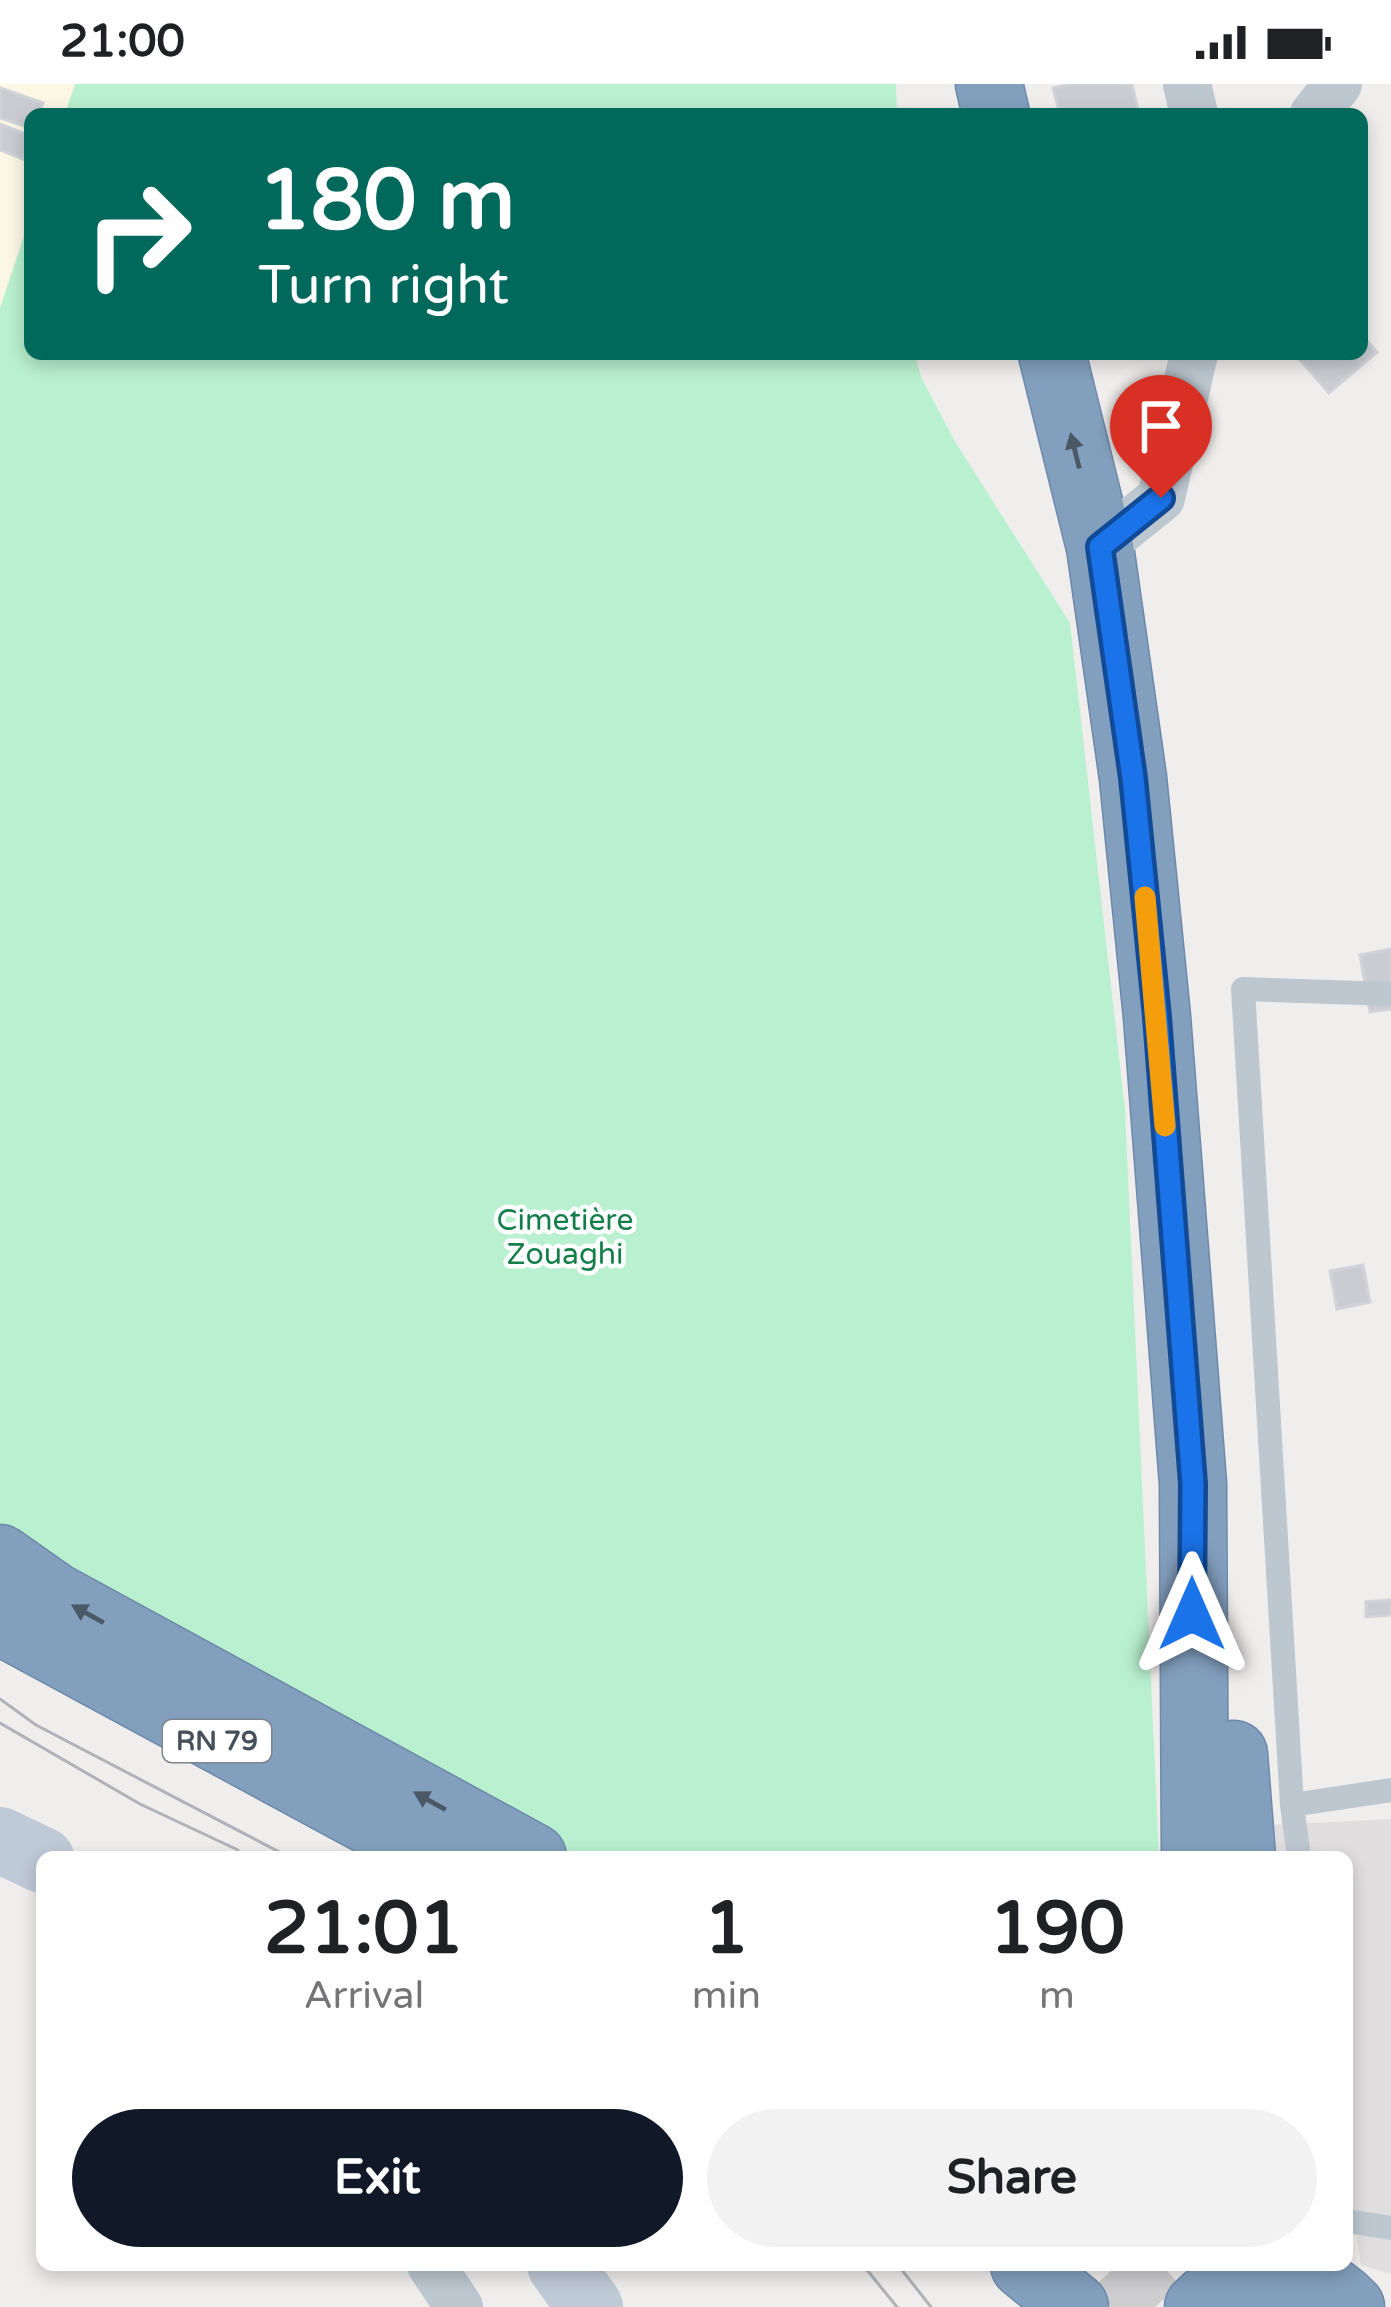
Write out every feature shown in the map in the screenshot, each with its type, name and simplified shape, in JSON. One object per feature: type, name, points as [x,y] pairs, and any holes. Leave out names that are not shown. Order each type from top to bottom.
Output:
[{"type":"highway","points":[[1053,360],[1100,547],[1133,778],[1157,1017],[1193,1484],[1195,1851]]},
{"type":"highway","points":[[1193,1484],[1230,1701],[1242,1851]]},
{"type":"highway","points":[[0,1558],[54,1596],[522,1851]]},
{"type":"highway","name":"RN 79","points":[[0,1621],[425,1851]]},
{"type":"highway","points":[[1031,2271],[1075,2307]]},
{"type":"highway","points":[[1221,2284],[1264,2273],[1337,2288]]},
{"type":"street","points":[[1319,108],[1338,84]]},
{"type":"street","points":[[1100,547],[1161,498],[1193,360]]},
{"type":"street","points":[[0,1840],[36,1857]]},
{"type":"street","points":[[435,2271],[459,2307]]},
{"type":"street","points":[[564,2271],[590,2307]]},
{"type":"lane","points":[[1298,1851],[1243,989],[1391,994]]},
{"type":"lane","points":[[1292,1805],[1391,1790]]},
{"type":"lane","points":[[1353,2222],[1391,2228]]},
{"type":"shaded area","points":[[0,84],[75,84],[67,108],[24,108],[24,236],[0,308]]},
{"type":"shaded area","points":[[1391,1819],[1391,2274],[1361,2265],[1353,2214],[1353,1851],[1273,1851],[1271,1825]]},
{"type":"green space","points":[[75,84],[896,84],[897,108],[67,108]]},
{"type":"green space","name":"Cimetière Zouaghi","points":[[24,236],[24,360],[917,360],[954,440],[1070,623],[1125,1110],[1159,1851],[508,1851],[0,1555],[0,308]]},
{"type":"building","points":[[1132,84],[1138,108],[1058,108],[1053,88]]},
{"type":"building","points":[[0,88],[43,103],[41,108],[24,108],[24,126],[0,118]]},
{"type":"building","points":[[0,124],[24,134],[23,159],[0,150]]},
{"type":"building","points":[[1300,360],[1368,360],[1329,393]]},
{"type":"building","points":[[1391,949],[1391,1009],[1370,1012],[1360,955]]},
{"type":"building","points":[[1363,1265],[1370,1302],[1337,1309],[1330,1271]]},
{"type":"building","points":[[1391,1600],[1391,1615],[1366,1617],[1366,1602]]},
{"type":"tunnel","points":[[1123,2271],[1155,2307]]},
{"type":"tram line","points":[[0,1699],[36,1725],[278,1851]]},
{"type":"tram line","points":[[0,1723],[140,1804],[238,1850]]},
{"type":"tram line","points":[[868,2271],[897,2307]]},
{"type":"tram line","points":[[903,2271],[931,2307]]},
{"type":"slow traffic","points":[[1145,897],[1165,1126]]},
{"type":"route","points":[[1161,498],[1100,547],[1133,778],[1157,1017],[1193,1484],[1192,1614]]}]
